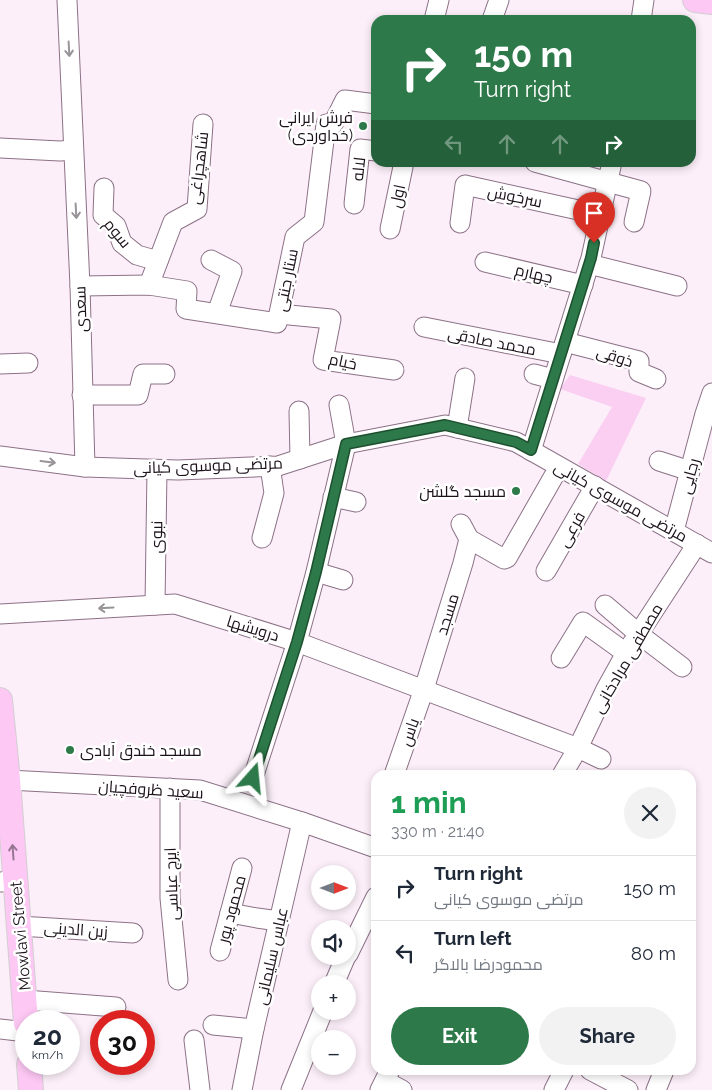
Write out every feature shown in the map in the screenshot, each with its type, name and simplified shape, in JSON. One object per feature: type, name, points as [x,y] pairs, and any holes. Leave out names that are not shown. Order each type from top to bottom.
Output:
[{"type":"main road","points":[[695,0],[712,2]]},
{"type":"main road","name":"Mowlavi Street","points":[[0,700],[8,780],[8,881],[19,926],[26,1010]]},
{"type":"main road","points":[[30,1075],[31,1090]]},
{"type":"street","name":"سعدی","points":[[67,0],[80,286],[84,467]]},
{"type":"street","points":[[435,15],[439,0]]},
{"type":"street","points":[[494,15],[499,0]]},
{"type":"street","points":[[642,15],[644,0]]},
{"type":"street","name":"ستار جنتی","points":[[80,286],[149,285],[187,291],[186,309],[277,323],[295,238],[314,222],[326,124],[333,124],[344,100],[371,103]]},
{"type":"street","name":"شاهچراغی","points":[[149,285],[172,222],[197,209],[203,124]]},
{"type":"street","points":[[0,148],[73,150]]},
{"type":"street","name":"لاله","points":[[354,204],[360,149],[371,150]]},
{"type":"street","name":"اول","points":[[390,229],[403,167]]},
{"type":"street","points":[[552,167],[641,191],[634,222]]},
{"type":"street","points":[[531,450],[589,264],[611,167]]},
{"type":"street","name":"سرخوش","points":[[460,223],[466,186],[601,215]]},
{"type":"street","name":"سوم","points":[[104,188],[104,215],[116,226],[122,243],[137,255],[158,261]]},
{"type":"street","points":[[211,260],[232,271],[216,314]]},
{"type":"street","name":"چهارم","points":[[486,262],[583,284]]},
{"type":"street","points":[[589,264],[677,286]]},
{"type":"street","name":"خیام","points":[[279,314],[331,319],[322,360],[394,370]]},
{"type":"street","name":"محمد صادقی","points":[[424,327],[563,348]]},
{"type":"street","name":"ذوقی","points":[[563,348],[638,360],[639,372],[656,379]]},
{"type":"street","points":[[0,364],[28,363]]},
{"type":"street","points":[[82,395],[138,395],[143,374],[165,374]]},
{"type":"street","points":[[534,374],[553,379]]},
{"type":"street","points":[[457,428],[465,378]]},
{"type":"street","name":"رجایی","points":[[674,531],[690,471],[709,415],[712,393]]},
{"type":"street","points":[[253,778],[297,642],[316,572],[346,444],[339,405]]},
{"type":"street","points":[[299,411],[300,459]]},
{"type":"street","name":"مرتضی موسوی کیانی","points":[[0,456],[84,467],[157,470],[278,466],[346,444],[445,425],[516,442],[705,548]]},
{"type":"street","points":[[659,461],[690,471]]},
{"type":"street","points":[[262,538],[274,493],[270,466]]},
{"type":"street","name":"مسجد","points":[[424,689],[464,563],[465,532],[504,559],[508,558],[559,467]]},
{"type":"street","name":"نبوی","points":[[155,605],[157,470]]},
{"type":"street","name":"فرعی","points":[[546,571],[595,486]]},
{"type":"street","points":[[333,496],[356,502]]},
{"type":"street","name":"مصطفی مرادخانی","points":[[565,770],[626,653],[705,548]]},
{"type":"street","points":[[316,572],[343,580]]},
{"type":"street","name":"درویشها","points":[[0,614],[175,604],[297,642],[578,748],[601,759]]},
{"type":"street","points":[[605,605],[682,667]]},
{"type":"street","points":[[561,658],[583,622],[626,653]]},
{"type":"street","name":"یاس","points":[[396,770],[424,689]]},
{"type":"street","name":"سعید ظروفچیان","points":[[8,780],[200,790],[371,846]]},
{"type":"street","name":"ایرج عباسی","points":[[170,788],[170,898],[178,980]]},
{"type":"street","name":"عباس سلیمانی","points":[[242,1090],[278,920],[302,822]]},
{"type":"street","name":"محمود پور","points":[[220,951],[242,868]]},
{"type":"street","points":[[356,937],[371,907]]},
{"type":"street","points":[[230,913],[278,920]]},
{"type":"street","name":"زین الدینی","points":[[19,926],[133,933]]},
{"type":"street","points":[[48,1010],[116,1007]]},
{"type":"street","points":[[291,1090],[318,1020]]},
{"type":"street","points":[[212,1025],[254,1029]]},
{"type":"street","points":[[0,1029],[15,1031]]},
{"type":"street","points":[[194,1040],[200,1090]]},
{"type":"street","points":[[554,1090],[562,1075]]},
{"type":"street","points":[[601,1075],[628,1090]]},
{"type":"street","points":[[385,1080],[402,1090]]},
{"type":"shaded area","points":[[570,375],[646,398],[606,481],[578,464],[612,407],[560,389]]},
{"type":"place","name":"فرش ایرانی (خداوردی)","points":[[363,126]]},
{"type":"place","name":"مسجد گلشن","points":[[516,491]]},
{"type":"place","name":"مسجد خندق آبادی","points":[[70,750]]},
{"type":"route","points":[[253,778],[297,642],[316,572],[346,444],[445,425],[516,442],[531,450],[594,243]]}]
